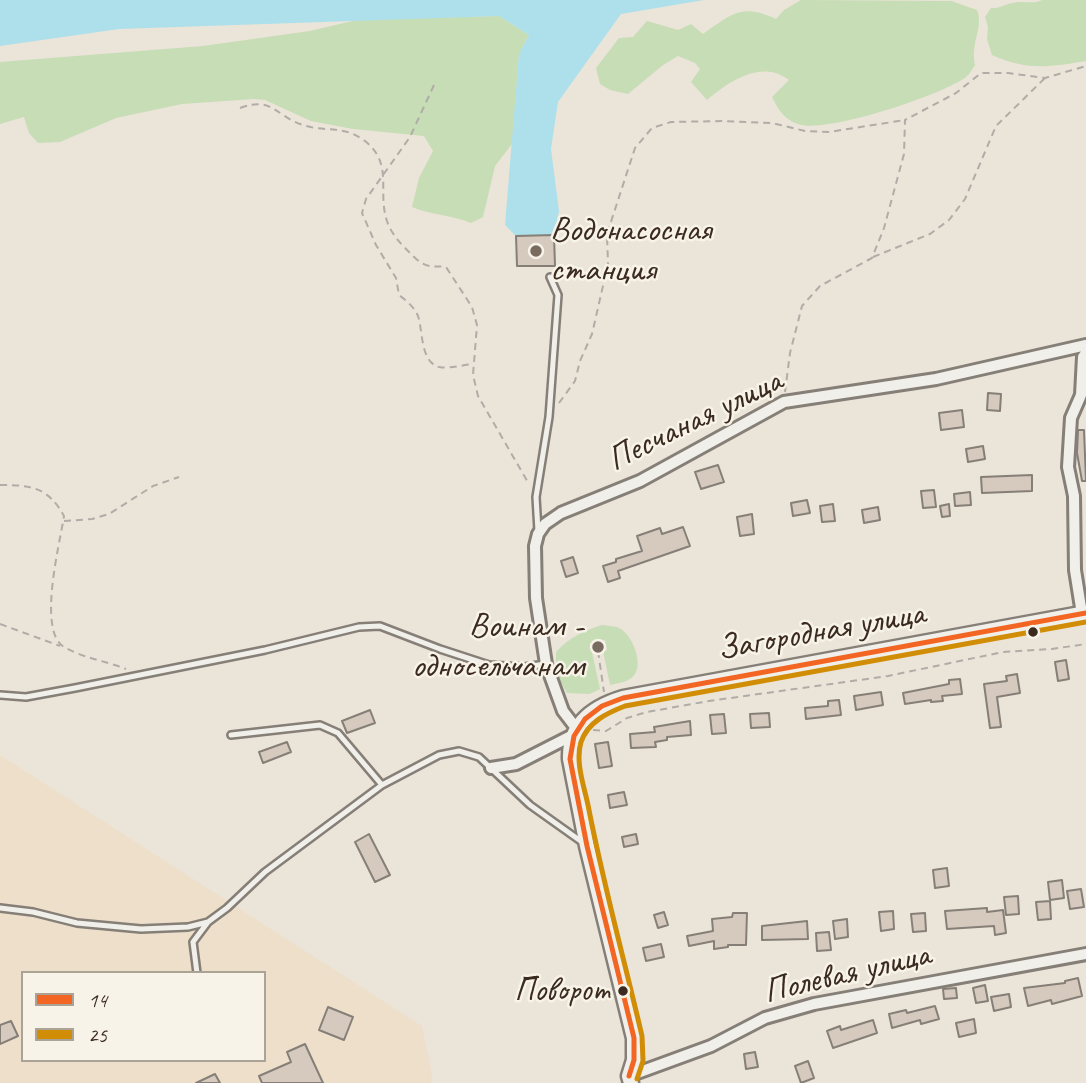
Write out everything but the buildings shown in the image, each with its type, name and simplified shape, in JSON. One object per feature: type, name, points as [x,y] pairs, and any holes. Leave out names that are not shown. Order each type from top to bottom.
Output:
[{"type":"street","name":"Песчаная улица","points":[[538,534],[545,524],[561,513],[640,481],[784,402],[936,379],[1086,345]]},
{"type":"street","points":[[1084,614],[1075,570],[1074,496],[1068,467],[1071,418],[1081,395],[1083,356],[1086,353]]},
{"type":"street","points":[[538,534],[535,546],[536,598],[546,664],[563,711],[574,732],[570,759],[587,846],[634,1038],[634,1060],[627,1081]]},
{"type":"street","name":"Загородная улица","points":[[574,732],[587,715],[606,703],[624,698],[1084,614]]},
{"type":"street","points":[[491,768],[516,764],[574,732]]},
{"type":"street","name":"Полевая улица","points":[[627,1081],[711,1046],[765,1018],[814,1004],[1086,954]]},
{"type":"lane","points":[[538,534],[536,497],[549,417],[558,295],[550,277]]},
{"type":"lane","points":[[0,695],[26,697],[137,676],[265,650],[359,627],[380,626],[489,665],[524,667],[546,664]]},
{"type":"lane","points":[[231,735],[320,725],[338,733],[382,785]]},
{"type":"lane","points":[[197,971],[193,942],[208,922],[265,872],[382,785],[439,755],[459,751],[479,757],[530,805],[587,846]]},
{"type":"lane","points":[[0,908],[33,912],[77,923],[141,929],[188,927],[208,922]]},
{"type":"path","points":[[549,417],[575,381],[580,361],[592,334],[608,264],[607,234],[635,148],[652,128],[671,122],[723,121],[772,123],[805,131],[829,132],[905,120],[956,93],[981,73],[1008,73],[1045,78],[1086,66]]},
{"type":"path","points":[[784,402],[790,353],[802,306],[820,286],[872,258],[930,234],[948,220],[965,199],[996,126],[1045,78]]},
{"type":"path","points":[[435,85],[410,137],[366,199],[362,213],[376,245],[396,278],[399,295],[410,304],[417,316],[424,348],[432,363],[440,368],[474,363]]},
{"type":"path","points":[[240,108],[255,103],[269,105],[283,116],[306,126],[339,128],[364,141],[382,163],[386,219],[396,239],[417,260],[430,266],[446,267],[472,307],[477,325],[473,375],[478,396],[536,497]]},
{"type":"path","points":[[872,258],[884,228],[904,154],[905,120]]},
{"type":"path","points":[[63,521],[92,519],[109,514],[153,486],[178,477]]},
{"type":"path","points":[[0,485],[29,486],[41,491],[53,498],[64,516],[54,571],[51,607],[57,641],[64,647]]},
{"type":"path","points":[[0,624],[107,662],[137,676]]},
{"type":"path","points":[[574,732],[606,731],[627,718],[684,705],[888,676],[1003,652],[1086,644]]},
{"type":"path","points":[[598,651],[606,703]]},
{"type":"shaded area","points":[[0,755],[422,1026],[432,1074],[431,1083],[0,1083]]},
{"type":"green space","points":[[801,0],[951,1],[977,10],[979,23],[974,49],[975,65],[966,77],[953,85],[911,102],[837,123],[817,125],[802,125],[791,121],[777,107],[772,97],[789,80],[779,74],[757,72],[746,75],[707,100],[691,82],[700,69],[695,63],[678,56],[628,94],[610,90],[600,84],[596,68],[619,38],[633,37],[647,21],[678,30],[691,24],[703,34],[730,16],[745,11],[776,19],[784,10]]},
{"type":"green space","points":[[1042,0],[1086,0],[1086,61],[1028,66],[992,55],[985,17],[991,8]]},
{"type":"green space","points":[[499,16],[529,35],[519,54],[512,144],[495,166],[483,217],[471,223],[412,207],[419,178],[433,151],[424,136],[353,129],[311,121],[265,100],[182,104],[116,118],[60,142],[38,143],[29,133],[24,117],[0,124],[0,62],[203,46],[310,31],[357,20]]},
{"type":"green space","points":[[602,625],[619,628],[628,636],[637,656],[635,674],[627,680],[610,685],[603,651],[607,650],[605,640],[590,643],[600,689],[590,694],[567,693],[556,673],[556,652],[577,635]]},
{"type":"water","points":[[0,0],[704,0],[621,14],[558,102],[551,149],[559,211],[554,235],[516,236],[505,225],[519,54],[529,35],[499,16],[119,29],[0,46]]},
{"type":"transit line","name":"14","points":[[629,1076],[634,1060],[634,1038],[587,846],[570,759],[574,736],[585,719],[602,706],[623,698],[1086,613]]},
{"type":"transit line","name":"25","points":[[637,1079],[643,1061],[642,1036],[582,782],[579,750],[588,729],[605,715],[625,706],[1086,622]]},
{"type":"place","name":"Водонасосная станция","points":[[536,251]]},
{"type":"place","name":"Воинам - односельчанам","points":[[598,647]]},
{"type":"place","name":"Поворот","points":[[623,991]]}]
